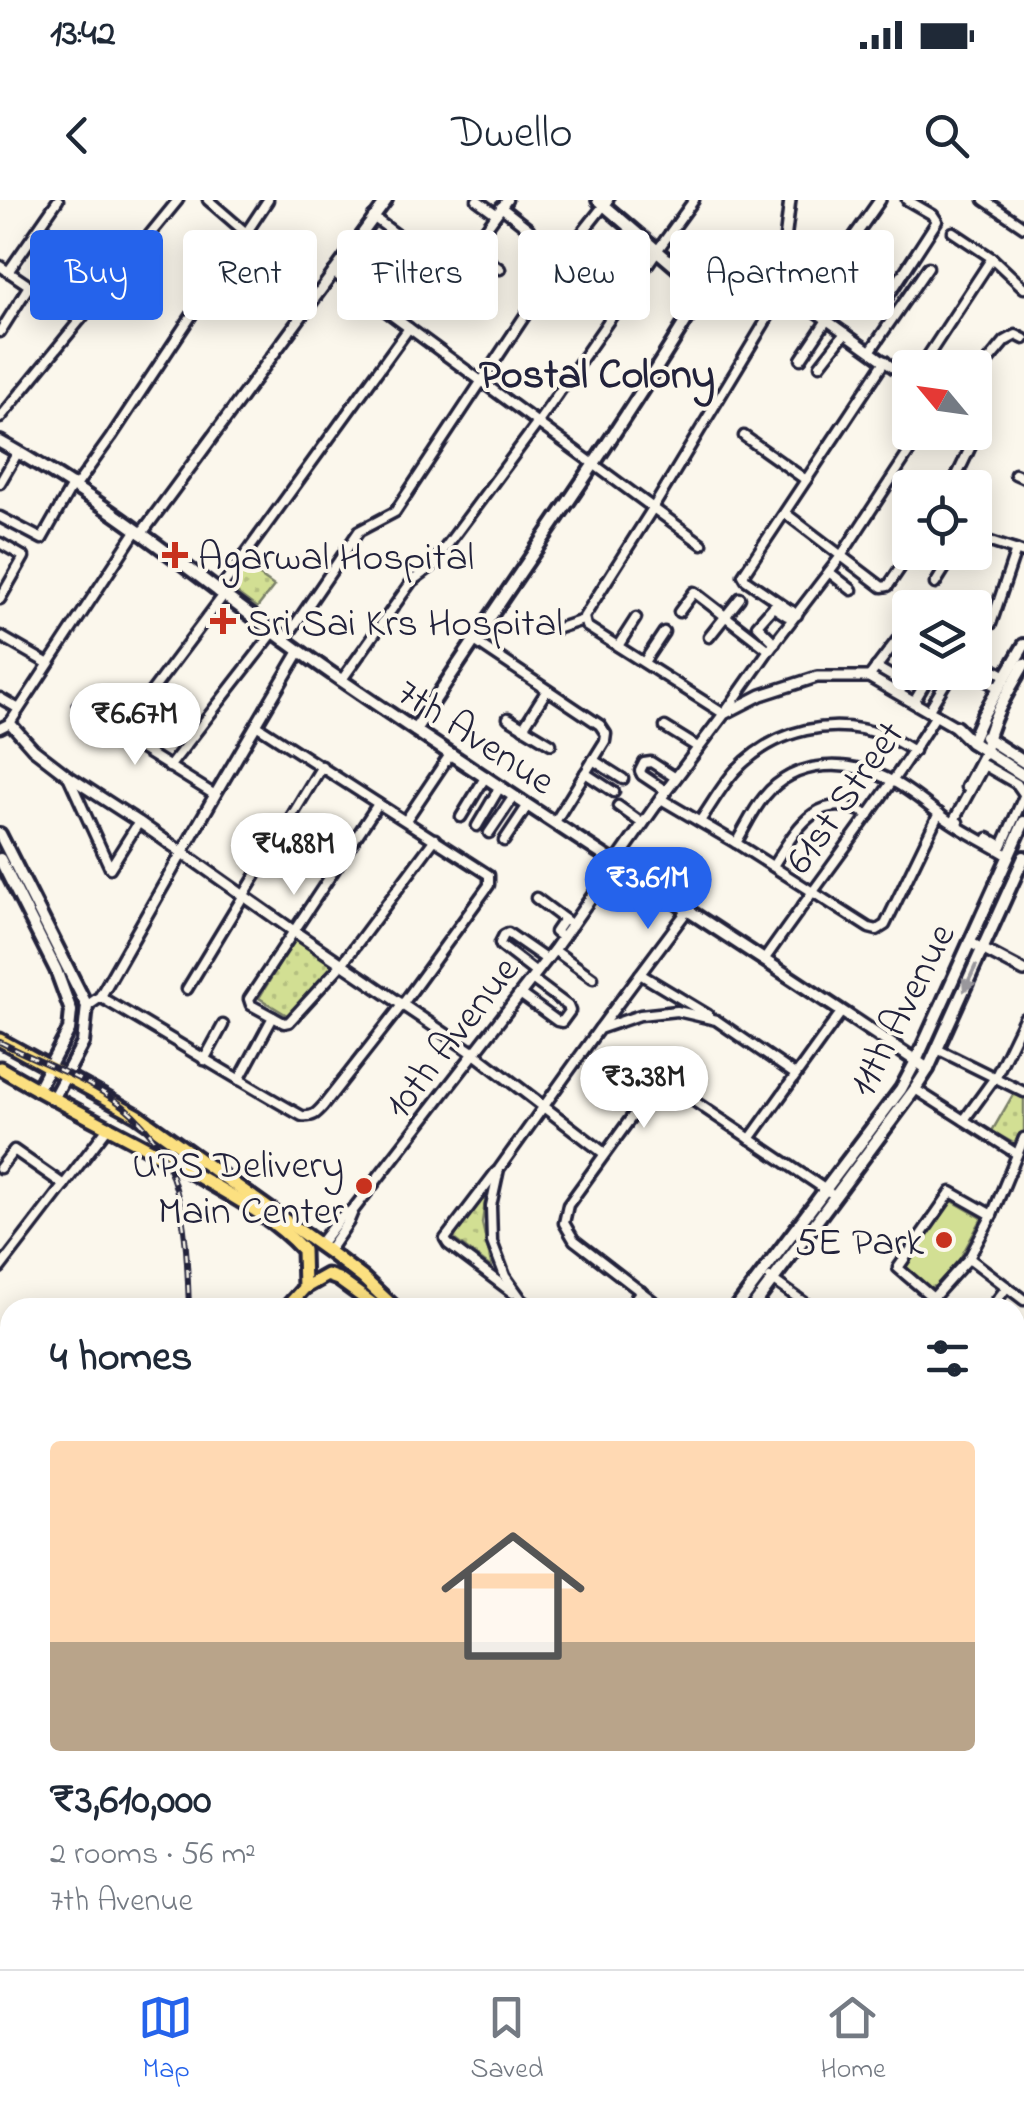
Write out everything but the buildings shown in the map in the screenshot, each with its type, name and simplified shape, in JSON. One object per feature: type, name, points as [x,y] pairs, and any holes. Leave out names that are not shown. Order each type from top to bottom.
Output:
[{"type":"main road","points":[[603,202],[670,262]]},
{"type":"main road","points":[[415,730],[594,466],[686,320]]},
{"type":"main road","name":"7th Avenue","points":[[0,442],[75,485],[341,681],[928,1069]]},
{"type":"main road","points":[[973,737],[997,687],[1024,645]]},
{"type":"main road","points":[[985,751],[997,711],[1024,664]]},
{"type":"main road","points":[[956,728],[1024,776]]},
{"type":"main road","points":[[973,737],[987,738],[1024,762]]},
{"type":"main road","name":"11th Avenue","points":[[743,1298],[901,1089],[1024,822]]},
{"type":"main road","points":[[0,834],[87,1006],[83,1043],[52,1099]]},
{"type":"main road","name":"11th Avenue","points":[[760,1298],[928,1069],[1024,857]]},
{"type":"main road","points":[[0,859],[56,970],[71,1011],[69,1030],[37,1090]]},
{"type":"main road","points":[[0,1040],[137,1116],[324,1248],[384,1298]]},
{"type":"main road","points":[[0,1068],[242,1202],[288,1233],[303,1250],[304,1288]]},
{"type":"main road","points":[[295,1298],[304,1288],[327,1276],[338,1278],[365,1298]]},
{"type":"street","points":[[0,332],[29,286],[4,269],[58,200]]},
{"type":"street","points":[[154,230],[178,200]]},
{"type":"street","points":[[208,200],[244,230]]},
{"type":"street","points":[[247,230],[268,200]]},
{"type":"street","points":[[0,728],[10,722],[139,533],[387,200]]},
{"type":"street","points":[[477,200],[501,207],[529,229]]},
{"type":"street","points":[[341,681],[412,580],[431,567],[537,424],[694,200]]},
{"type":"street","points":[[786,230],[790,200]]},
{"type":"street","points":[[859,230],[880,200]]},
{"type":"street","points":[[894,287],[936,220],[907,200]]},
{"type":"street","points":[[984,200],[1024,227]]},
{"type":"street","points":[[284,641],[359,531],[395,512],[603,202]]},
{"type":"street","points":[[485,230],[501,207]]},
{"type":"street","points":[[374,217],[390,230]]},
{"type":"street","points":[[952,232],[992,258],[1024,288]]},
{"type":"street","points":[[932,350],[992,258]]},
{"type":"street","points":[[871,350],[928,267]]},
{"type":"street","points":[[333,272],[702,544]]},
{"type":"street","points":[[0,418],[80,320]]},
{"type":"street","points":[[0,516],[42,539],[188,320]]},
{"type":"street","points":[[556,629],[583,620],[766,320]]},
{"type":"street","points":[[801,359],[826,320],[892,365]]},
{"type":"street","points":[[118,735],[409,328]]},
{"type":"street","points":[[820,366],[846,333]]},
{"type":"street","points":[[992,357],[1006,341],[1020,337]]},
{"type":"street","points":[[794,613],[743,575],[886,360]]},
{"type":"street","points":[[744,436],[806,480]]},
{"type":"street","points":[[583,620],[586,626],[724,714],[794,613],[841,556],[910,450]]},
{"type":"street","points":[[0,483],[18,452]]},
{"type":"street","points":[[786,513],[882,587],[888,586],[899,570]]},
{"type":"street","points":[[0,542],[24,557],[0,599]]},
{"type":"street","points":[[992,542],[1020,551],[992,619]]},
{"type":"street","points":[[936,584],[944,570]]},
{"type":"street","points":[[829,572],[852,590]]},
{"type":"street","points":[[679,612],[694,592],[772,646]]},
{"type":"street","points":[[710,637],[740,598]]},
{"type":"street","points":[[772,646],[757,626],[773,607],[787,616],[794,613]]},
{"type":"street","points":[[618,646],[636,618]]},
{"type":"street","points":[[644,662],[664,632]]},
{"type":"street","points":[[169,768],[273,633]]},
{"type":"street","points":[[0,636],[48,663]]},
{"type":"street","points":[[473,640],[600,724],[606,734],[554,822]]},
{"type":"street","points":[[868,677],[892,646]]},
{"type":"street","points":[[87,1006],[100,997],[300,652]]},
{"type":"street","points":[[876,667],[892,680]]},
{"type":"street","points":[[992,668],[1004,675]]},
{"type":"street","name":"10th Avenue","points":[[324,1248],[340,1218],[354,1210],[524,997],[563,938],[568,922],[617,864],[724,714],[762,695],[817,677],[868,677],[892,685]]},
{"type":"street","points":[[992,684],[997,687]]},
{"type":"street","points":[[523,728],[548,690]]},
{"type":"street","name":"10th Avenue","points":[[904,690],[914,702],[956,728]]},
{"type":"street","points":[[914,702],[921,690]]},
{"type":"street","name":"61st Street","points":[[764,960],[914,751],[944,690]]},
{"type":"street","points":[[0,698],[19,708]]},
{"type":"street","points":[[78,706],[215,794]]},
{"type":"street","points":[[508,718],[551,744]]},
{"type":"street","points":[[10,722],[32,749],[68,776],[475,1054],[604,1153]]},
{"type":"street","points":[[100,997],[302,1116],[316,1115],[490,884],[489,875],[256,725]]},
{"type":"street","points":[[700,821],[734,772],[792,733],[825,726],[864,731],[886,736],[914,751]]},
{"type":"street","points":[[665,727],[699,748]]},
{"type":"street","points":[[949,821],[985,751]]},
{"type":"street","points":[[406,820],[451,754]]},
{"type":"street","points":[[593,760],[623,779]]},
{"type":"street","points":[[676,778],[651,762],[644,763],[640,771],[664,795],[700,821],[877,930],[882,928],[939,813]]},
{"type":"street","points":[[984,765],[1017,784],[1024,795],[1022,811],[1002,846],[954,820],[984,765]]},
{"type":"street","points":[[187,989],[322,766]]},
{"type":"street","points":[[736,843],[765,796],[797,771],[826,766],[857,767],[893,781],[949,821],[1009,856]]},
{"type":"street","points":[[585,773],[614,792]]},
{"type":"street","points":[[68,776],[110,868],[139,822]]},
{"type":"street","points":[[461,816],[486,776]]},
{"type":"street","points":[[477,826],[500,786]]},
{"type":"street","points":[[490,833],[514,796]]},
{"type":"street","points":[[378,804],[250,1002],[273,1017],[289,1022],[342,964],[435,839]]},
{"type":"street","points":[[504,842],[528,806]]},
{"type":"street","points":[[618,806],[644,824]]},
{"type":"street","points":[[774,866],[804,819],[828,808],[846,806],[869,816]]},
{"type":"street","points":[[536,898],[568,922]]},
{"type":"street","points":[[519,1298],[445,1239],[687,911]]},
{"type":"street","points":[[524,997],[557,1022],[562,1022],[570,1011],[501,946],[504,936],[515,936],[547,960]]},
{"type":"street","points":[[969,942],[1024,971]]},
{"type":"street","points":[[554,950],[592,978]]},
{"type":"street","points":[[640,974],[796,1075]]},
{"type":"street","points":[[599,1028],[640,1015],[676,1011],[716,1020]]},
{"type":"street","points":[[750,1139],[842,1012]]},
{"type":"street","points":[[239,1080],[273,1017]]},
{"type":"street","points":[[964,1120],[996,1076],[1024,1018]]},
{"type":"street","points":[[204,1060],[223,1025]]},
{"type":"street","points":[[936,1049],[1024,1092]]},
{"type":"street","points":[[648,1298],[574,1240],[564,1223],[568,1204],[649,1093],[661,1088],[676,1089],[836,1197]]},
{"type":"street","points":[[915,1089],[1017,1154]]},
{"type":"street","points":[[0,1268],[109,1126]]},
{"type":"street","points":[[886,1259],[932,1298],[969,1258],[1024,1139]]},
{"type":"street","points":[[0,1168],[14,1150],[64,1185]]},
{"type":"street","points":[[499,1168],[491,1206],[492,1242],[504,1276],[520,1298]]},
{"type":"street","points":[[939,1183],[992,1215]]},
{"type":"street","points":[[898,1268],[950,1192]]},
{"type":"street","points":[[969,1258],[1021,1298]]},
{"type":"street","points":[[762,1272],[798,1298]]},
{"type":"street","points":[[999,1298],[1007,1287]]},
{"type":"street","points":[[636,1298],[640,1292]]},
{"type":"green space","points":[[246,566],[274,586],[257,608],[230,588]]},
{"type":"green space","points":[[298,933],[339,963],[295,1020],[259,998]]},
{"type":"green space","points":[[1014,1093],[1024,1098],[1024,1132],[1017,1145],[992,1131]]},
{"type":"green space","points":[[487,1189],[482,1223],[492,1268],[455,1240],[455,1233]]},
{"type":"green space","name":"5E Park","points":[[947,1198],[982,1218],[941,1285],[927,1288],[902,1264]]},
{"type":"railway","points":[[0,1042],[112,1098],[154,1140],[177,1191],[188,1298]]},
{"type":"place","name":"Agarwal Hospital","points":[[175,555]]},
{"type":"place","name":"Sri Sai Krs Hospital","points":[[223,621]]},
{"type":"place","name":"UPS Delivery Main Center","points":[[364,1186]]},
{"type":"place","name":"5E Park","points":[[944,1240]]},
{"type":"district","name":"Postal Colony","points":[[597,372]]}]
